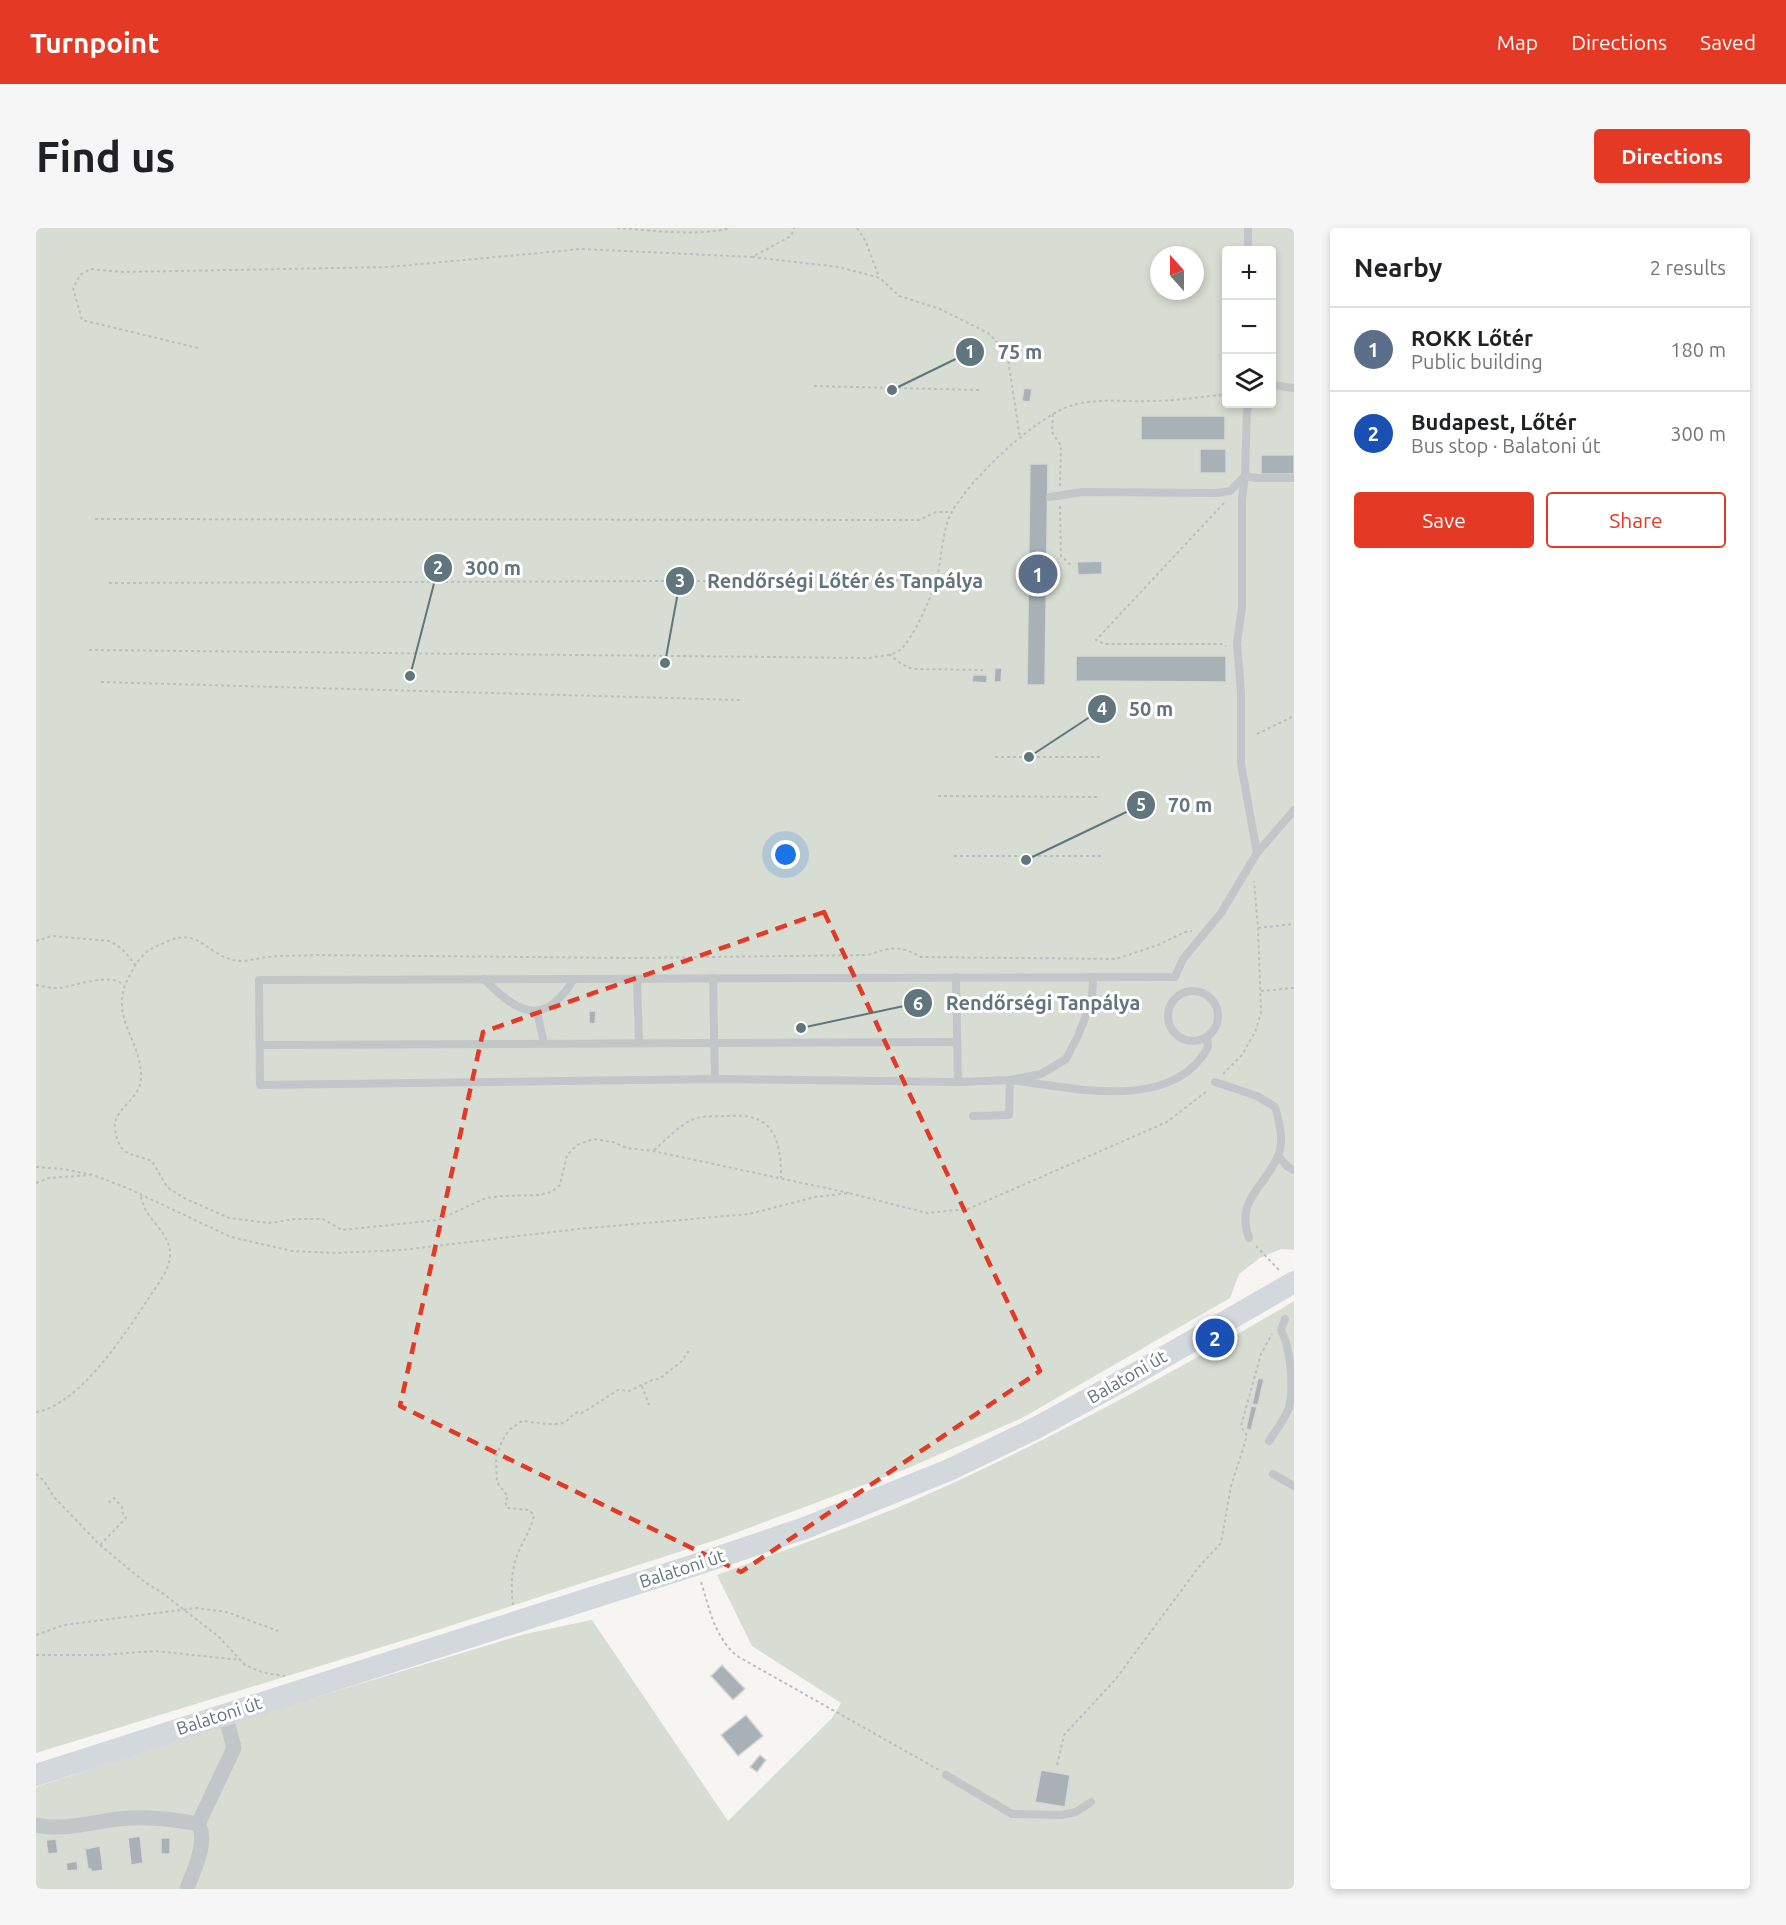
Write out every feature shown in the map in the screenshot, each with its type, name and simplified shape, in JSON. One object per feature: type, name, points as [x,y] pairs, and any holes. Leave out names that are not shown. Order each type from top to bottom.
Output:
[{"type":"main road","name":"Balatoni út","points":[[36,1775],[695,1566],[806,1528],[993,1450],[1133,1375],[1293,1282]]},
{"type":"street","points":[[198,1824],[234,1748],[225,1714]]},
{"type":"street","points":[[36,1825],[53,1828],[138,1818],[198,1824]]},
{"type":"street","points":[[187,1889],[202,1841],[198,1824]]},
{"type":"lane","points":[[1248,228],[1248,246]]},
{"type":"lane","points":[[1276,386],[1294,388]]},
{"type":"lane","points":[[1249,408],[1242,499],[1242,607],[1237,643],[1241,692],[1241,764],[1257,853]]},
{"type":"lane","points":[[1245,476],[1294,478]]},
{"type":"lane","points":[[1050,497],[1082,492],[1217,493],[1230,491],[1245,476]]},
{"type":"lane","points":[[1175,977],[1183,959],[1221,913],[1257,853],[1294,810]]},
{"type":"lane","points":[[956,977],[958,1082]]},
{"type":"lane","points":[[1010,1080],[1041,1074],[1066,1059],[1092,1000],[1093,977]]},
{"type":"lane","points":[[1175,977],[259,980],[260,1085],[714,1079],[958,1082],[1010,1080],[1125,1092],[1157,1087],[1175,1080],[1193,1068],[1208,1047],[1207,1037]]},
{"type":"lane","points":[[1175,977],[1183,992]]},
{"type":"lane","points":[[638,978],[639,1043]]},
{"type":"lane","points":[[713,978],[714,1079]]},
{"type":"lane","points":[[484,979],[512,1004],[521,1009],[537,1011],[553,1005],[574,979]]},
{"type":"lane","points":[[1194,990],[1205,993],[1214,1000],[1219,1011],[1218,1023],[1213,1033],[1207,1037],[1192,1042],[1181,1039],[1172,1031],[1168,1021],[1168,1010],[1174,999],[1183,992],[1194,990]]},
{"type":"lane","points":[[537,1011],[544,1044]]},
{"type":"lane","points":[[260,1045],[957,1042]]},
{"type":"lane","points":[[973,1116],[1009,1115],[1010,1080]]},
{"type":"lane","points":[[1215,1082],[1257,1096],[1275,1107],[1280,1130],[1280,1151],[1272,1169],[1250,1197],[1244,1223],[1249,1238]]},
{"type":"lane","points":[[1278,1156],[1294,1170]]},
{"type":"lane","points":[[1269,1441],[1289,1408],[1294,1388],[1287,1341],[1281,1329],[1285,1319]]},
{"type":"lane","points":[[1273,1474],[1294,1486]]},
{"type":"lane","points":[[946,1775],[1012,1814],[1061,1815],[1076,1812],[1091,1802]]},
{"type":"path","points":[[617,228],[688,233],[731,228]]},
{"type":"path","points":[[752,257],[791,236],[794,228]]},
{"type":"path","points":[[857,228],[865,240],[880,278],[898,296],[940,309],[972,323],[988,333],[1000,345],[1008,359],[1020,439]]},
{"type":"path","points":[[198,348],[82,320],[74,288],[80,274],[90,269],[123,272],[389,267],[582,249],[752,257],[839,267],[880,278]]},
{"type":"path","points":[[814,386],[979,390]]},
{"type":"path","points":[[89,650],[869,658],[889,654],[900,650],[914,632],[937,580],[949,518],[964,494],[984,470],[1045,419],[1072,405],[1099,401],[1151,401],[1222,394]]},
{"type":"path","points":[[1238,484],[1229,499],[1096,640],[1104,644],[1221,644],[1238,651]]},
{"type":"path","points":[[95,519],[919,520],[936,512],[952,513]]},
{"type":"path","points":[[109,583],[962,580]]},
{"type":"path","points":[[889,654],[912,669],[982,670]]},
{"type":"path","points":[[101,682],[740,700]]},
{"type":"path","points":[[1257,735],[1294,716]]},
{"type":"path","points":[[996,757],[1101,757]]},
{"type":"path","points":[[939,796],[1098,797]]},
{"type":"path","points":[[954,856],[1103,856]]},
{"type":"path","points":[[36,1167],[93,1175],[140,1194],[231,1237],[292,1251],[336,1253],[402,1250],[578,1229],[749,1214],[815,1197],[849,1193],[927,1213],[968,1209],[1167,1122],[1215,1082],[1242,1055],[1256,1030],[1261,1012],[1258,928],[1252,864]]},
{"type":"path","points":[[1258,928],[1294,924]]},
{"type":"path","points":[[36,940],[52,936],[110,941],[117,944],[135,965]]},
{"type":"path","points":[[36,985],[57,988],[105,980],[120,981],[124,985]]},
{"type":"path","points":[[1261,991],[1294,988]]},
{"type":"path","points":[[653,1151],[693,1119],[749,1116],[768,1126],[777,1140],[781,1155],[781,1178]]},
{"type":"path","points":[[36,1183],[49,1178],[93,1175]]},
{"type":"path","points":[[36,1412],[43,1411],[69,1396],[101,1365],[126,1334],[165,1273],[170,1256],[169,1243],[147,1213],[140,1194]]},
{"type":"path","points":[[1249,1238],[1293,1282]]},
{"type":"path","points":[[1057,1765],[1064,1735],[1115,1680],[1198,1568],[1221,1543],[1232,1486],[1247,1436],[1241,1426],[1261,1354],[1271,1334],[1281,1329]]},
{"type":"path","points":[[516,1622],[511,1591],[516,1557],[531,1529],[534,1515],[529,1510],[507,1508],[505,1501],[508,1497],[497,1482],[496,1457],[509,1430],[522,1421],[560,1424],[568,1420],[573,1413],[582,1413],[592,1409],[618,1390],[629,1391],[659,1379],[682,1361],[690,1349]]},
{"type":"path","points":[[642,1386],[649,1404]]},
{"type":"path","points":[[36,1474],[100,1545],[146,1583],[219,1637],[240,1660],[253,1670],[285,1675],[292,1693]]},
{"type":"path","points":[[100,1545],[126,1518],[122,1507],[114,1498],[108,1503]]},
{"type":"path","points":[[695,1566],[718,1633],[725,1645],[737,1656],[946,1775]]},
{"type":"path","points":[[36,1635],[64,1626],[182,1610],[210,1609],[227,1612],[278,1631]]},
{"type":"path","points":[[36,1655],[156,1652],[240,1660]]},
{"type":"highlighted area","points":[[824,912],[1040,1371],[741,1572],[400,1406],[483,1032]]},
{"type":"shaded area","points":[[36,228],[1294,228],[1294,1250],[1281,1249],[1260,1258],[1239,1274],[1230,1298],[1022,1418],[906,1469],[722,1538],[434,1631],[36,1753]]},
{"type":"shaded area","points":[[1294,1301],[1294,1889],[36,1889],[36,1787],[240,1720],[525,1634],[592,1620],[728,1821],[832,1718],[841,1703],[752,1646],[717,1575],[884,1513],[958,1481],[1152,1382]]},
{"type":"building","points":[[1024,388],[1032,389],[1030,402],[1022,401]]},
{"type":"building","points":[[1141,416],[1225,416],[1225,440],[1141,440]]},
{"type":"building","points":[[1200,449],[1226,449],[1226,473],[1200,473]]},
{"type":"building","points":[[1261,455],[1294,455],[1294,474],[1261,474]]},
{"type":"building","points":[[1030,464],[1048,464],[1045,685],[1027,685]]},
{"type":"building","points":[[1102,561],[1102,574],[1078,575],[1077,562]]},
{"type":"building","points":[[1076,656],[1226,656],[1226,682],[1076,681]]},
{"type":"building","points":[[995,668],[1002,668],[1001,682],[994,682]]},
{"type":"building","points":[[973,675],[987,675],[987,683],[972,682]]},
{"type":"building","points":[[589,1011],[596,1011],[595,1024],[589,1023]]},
{"type":"building","points":[[1258,1378],[1264,1379],[1258,1405],[1252,1404]]},
{"type":"building","points":[[1251,1406],[1257,1407],[1251,1430],[1246,1429]]},
{"type":"building","points":[[722,1665],[745,1689],[733,1700],[711,1676]]},
{"type":"building","points":[[746,1715],[763,1736],[738,1756],[721,1735]]},
{"type":"building","points":[[760,1755],[766,1760],[757,1772],[750,1767]]},
{"type":"building","points":[[1041,1770],[1070,1775],[1065,1807],[1035,1802]]},
{"type":"building","points":[[140,1836],[143,1863],[131,1865],[128,1838]]},
{"type":"building","points":[[161,1838],[170,1838],[170,1854],[161,1854]]},
{"type":"building","points":[[56,1839],[58,1853],[48,1854],[46,1840]]},
{"type":"building","points":[[100,1846],[103,1870],[91,1872],[91,1869],[88,1869],[85,1849]]},
{"type":"building","points":[[77,1861],[78,1870],[67,1871],[66,1863]]},
{"type":"place","name":"75 m","points":[[892,390]]},
{"type":"place","name":"ROKK Lőtér","points":[[1038,574]]},
{"type":"place","name":"Rendőrségi Lőtér és Tanpálya","points":[[665,663]]},
{"type":"place","name":"300 m","points":[[410,676]]},
{"type":"place","name":"50 m","points":[[1029,757]]},
{"type":"place","name":"70 m","points":[[1026,860]]},
{"type":"place","name":"Rendőrségi Tanpálya","points":[[801,1028]]},
{"type":"place","name":"Budapest, Lőtér","points":[[1215,1338]]}]
